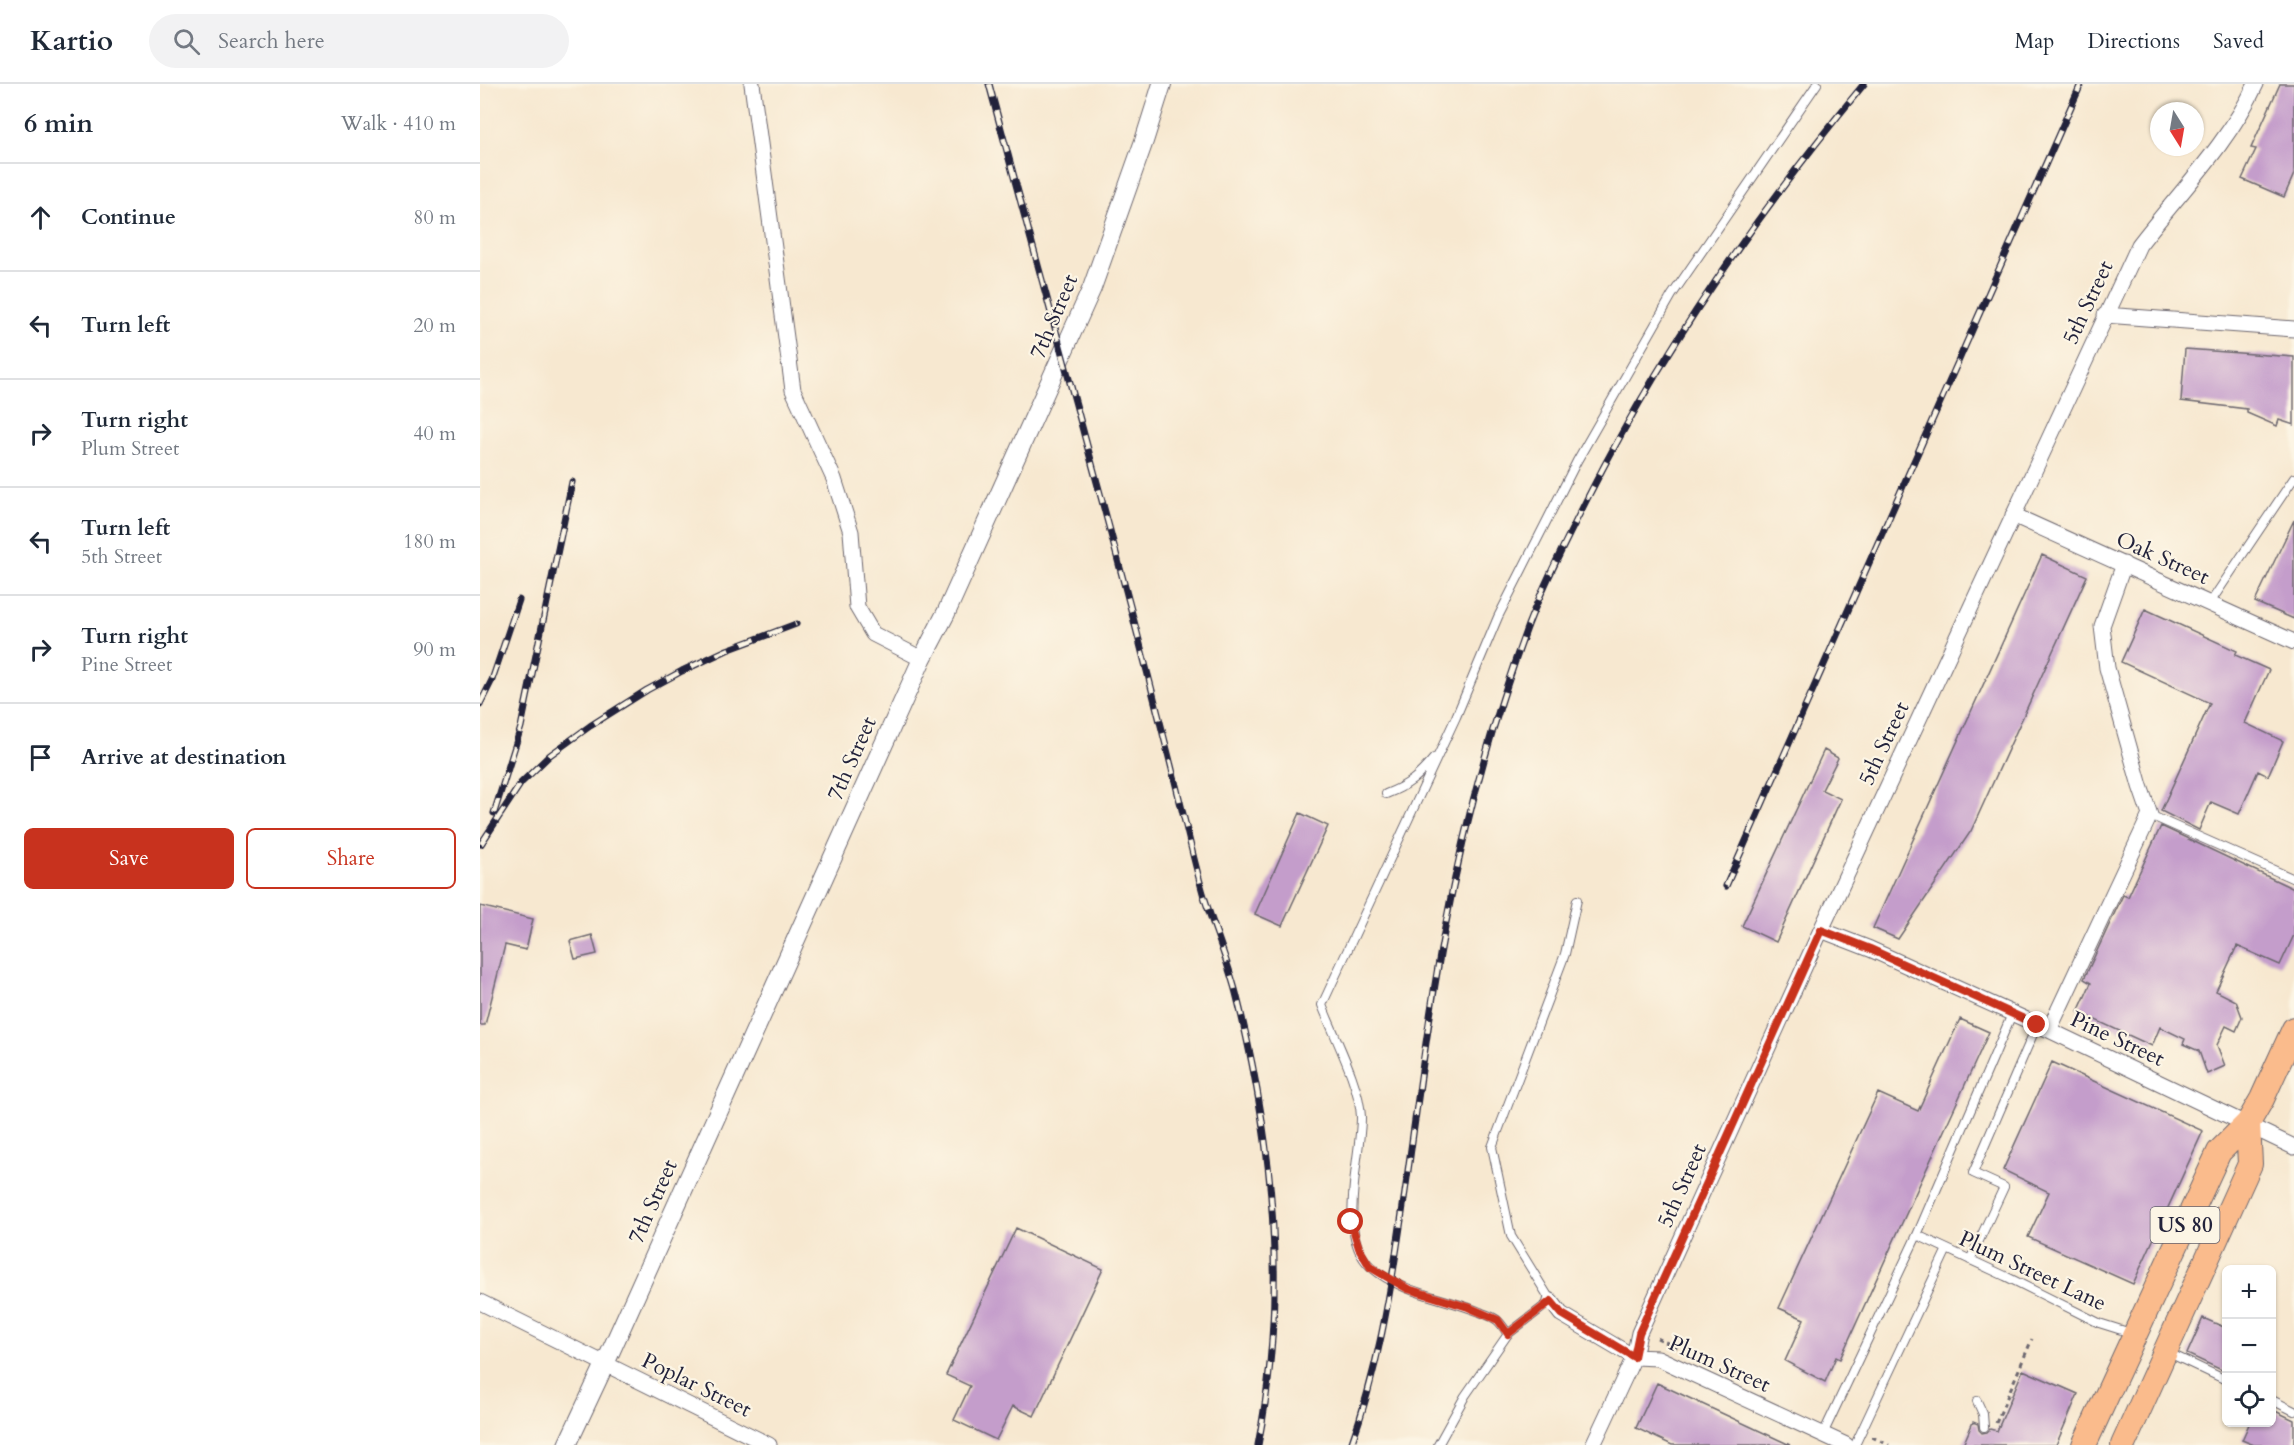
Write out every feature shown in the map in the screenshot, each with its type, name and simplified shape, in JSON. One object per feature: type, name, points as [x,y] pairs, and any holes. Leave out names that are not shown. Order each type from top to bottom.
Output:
[{"type":"main road","name":"US 80","points":[[2084,1445],[2219,1152],[2248,1123],[2262,1099],[2294,1029]]},
{"type":"main road","name":"US 80","points":[[2123,1445],[2250,1164],[2248,1123]]},
{"type":"street","points":[[752,84],[793,390],[834,479],[851,532],[857,607],[873,634],[922,659]]},
{"type":"street","name":"7th Street","points":[[567,1445],[1092,288],[1162,84]]},
{"type":"street","name":"5th Street","points":[[1593,1445],[1634,1357],[1639,1333],[1821,930],[2139,245],[2201,168],[2248,101],[2256,84]]},
{"type":"street","points":[[2105,315],[2294,329]]},
{"type":"street","name":"Oak Street","points":[[2013,515],[2294,642]]},
{"type":"street","points":[[2043,1028],[2150,815],[2107,668],[2102,626],[2124,564]]},
{"type":"street","name":"Pine Street","points":[[1821,930],[1870,949],[2043,1028],[2248,1123],[2294,1147]]},
{"type":"street","name":"Plum Street","points":[[1551,1301],[1562,1314],[1634,1357],[1658,1358],[1846,1445]]},
{"type":"street","name":"Poplar Street","points":[[480,1302],[769,1445]]},
{"type":"lane","points":[[1508,1334],[1498,1320],[1468,1307],[1429,1296],[1392,1281],[1370,1267],[1359,1248],[1351,1222],[1361,1115],[1353,1083],[1322,1005],[1441,750],[1498,617],[1577,461],[1672,295],[1817,84]]},
{"type":"lane","points":[[2210,603],[2294,478]]},
{"type":"lane","points":[[1386,794],[1408,785],[1420,775],[1441,750]]},
{"type":"lane","points":[[2150,815],[2294,879]]},
{"type":"lane","points":[[1438,1445],[1465,1396],[1508,1334],[1551,1301],[1511,1236],[1492,1146],[1564,954],[1576,900]]},
{"type":"lane","points":[[1823,1434],[1917,1235],[2012,1014]]},
{"type":"lane","points":[[1970,1260],[2004,1187],[1973,1173],[2043,1028]]},
{"type":"lane","name":"Plum Street Lane","points":[[1917,1235],[2099,1323],[2134,1335]]},
{"type":"lane","points":[[1855,1445],[1947,1249]]},
{"type":"lane","points":[[2165,1352],[2222,1378]]},
{"type":"lane","points":[[1977,1401],[1983,1414],[1984,1426]]},
{"type":"lane","points":[[2276,1403],[2294,1411]]},
{"type":"path","points":[[1993,1430],[2032,1339]]},
{"type":"building","points":[[2280,84],[2294,84],[2294,174],[2284,197],[2242,179],[2256,149],[2251,148]]},
{"type":"building","points":[[2185,349],[2294,357],[2294,425],[2279,420],[2277,426],[2247,413],[2247,409],[2181,401]]},
{"type":"building","points":[[2294,520],[2294,619],[2255,602]]},
{"type":"building","points":[[2042,555],[2087,576],[1971,831],[1898,939],[1873,928]]},
{"type":"building","points":[[2145,609],[2237,651],[2235,655],[2269,670],[2245,723],[2283,741],[2268,776],[2258,771],[2239,814],[2211,802],[2199,830],[2161,811],[2210,703],[2121,662]]},
{"type":"building","points":[[1824,750],[1838,758],[1822,790],[1841,799],[1776,942],[1742,926]]},
{"type":"building","points":[[1300,813],[1328,826],[1282,926],[1255,914]]},
{"type":"building","points":[[2161,826],[2294,889],[2294,935],[2280,965],[2237,946],[2216,991],[2236,1001],[2242,1017],[2236,1031],[2226,1026],[2217,1045],[2225,1066],[2207,1074],[2199,1051],[2183,1044],[2185,1039],[2160,1027],[2152,1046],[2078,1012],[2091,983],[2084,979],[2123,895],[2128,897]]},
{"type":"building","points":[[480,906],[533,919],[526,950],[505,945],[485,1025],[480,1025]]},
{"type":"building","points":[[592,935],[597,954],[575,959],[570,941]]},
{"type":"building","points":[[1960,1019],[1989,1032],[1840,1359],[1836,1357],[1825,1382],[1785,1361],[1804,1319],[1779,1308],[1878,1093],[1918,1111]]},
{"type":"building","points":[[2052,1062],[2203,1131],[2133,1284],[2028,1237],[2049,1192],[2003,1170]]},
{"type":"building","points":[[1016,1228],[1103,1269],[1034,1416],[1013,1406],[996,1440],[954,1420],[970,1386],[946,1375]]},
{"type":"building","points":[[2203,1318],[2222,1326],[2222,1370],[2187,1354]]},
{"type":"building","points":[[2023,1370],[2078,1394],[2056,1445],[1963,1445],[1973,1422],[1978,1424],[1982,1433],[1990,1429],[1997,1431]]},
{"type":"building","points":[[1657,1383],[1790,1445],[1672,1445],[1636,1428]]},
{"type":"building","points":[[2276,1411],[2294,1420],[2294,1445],[2254,1445],[2242,1440],[2248,1427],[2276,1427]]},
{"type":"railway","points":[[989,84],[1137,634],[1200,884],[1236,993],[1249,1049],[1268,1162],[1274,1274],[1273,1331],[1258,1445]]},
{"type":"railway","points":[[1351,1445],[1368,1390],[1387,1306],[1432,1005],[1460,855],[1490,739],[1528,625],[1588,497],[1617,442],[1680,335],[1750,232],[1864,84]]},
{"type":"railway","points":[[1726,886],[2081,84]]},
{"type":"railway","points":[[494,813],[521,727],[572,482]]},
{"type":"railway","points":[[480,704],[492,680],[519,600]]},
{"type":"railway","points":[[481,844],[521,783],[550,755],[590,726],[682,671],[727,650],[796,624]]},
{"type":"route","points":[[1351,1222],[1359,1248],[1370,1267],[1408,1289],[1468,1307],[1498,1320],[1508,1334],[1551,1301],[1562,1314],[1634,1357],[1639,1333],[1821,930],[1870,949],[2037,1025]]}]
